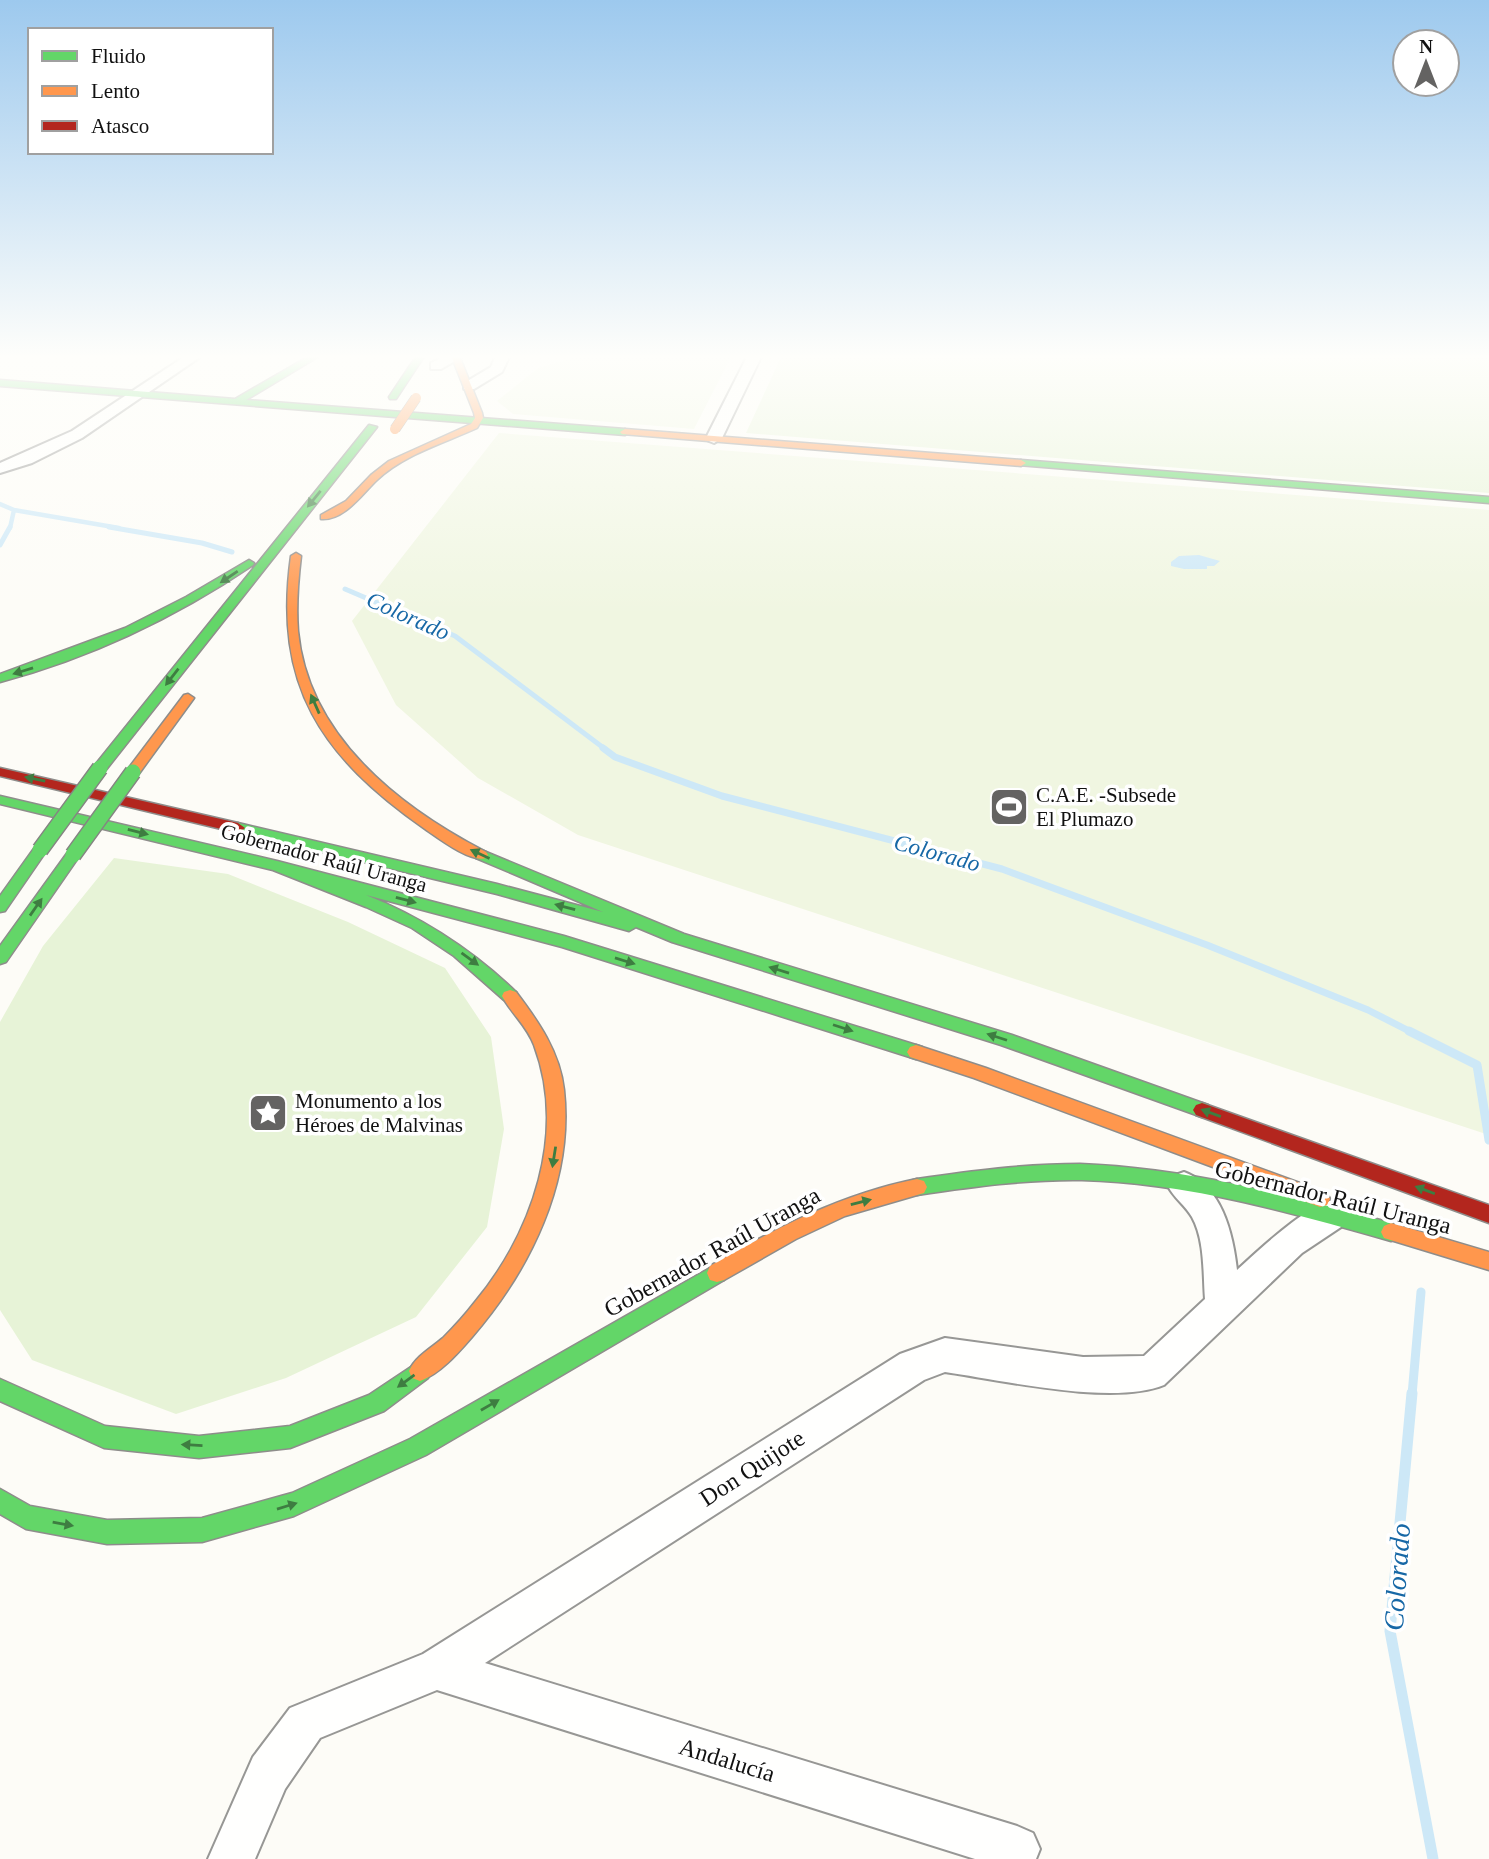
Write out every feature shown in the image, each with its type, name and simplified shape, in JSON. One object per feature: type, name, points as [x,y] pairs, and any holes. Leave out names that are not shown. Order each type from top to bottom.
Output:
[{"type":"main road","points":[[0,907],[100,768],[360,442]]},
{"type":"main road","points":[[371,458],[321,522],[350,503],[373,477],[392,463],[441,442]]},
{"type":"main road","points":[[761,442],[1489,500]]},
{"type":"main road","points":[[0,678],[62,659],[148,623],[194,600],[234,575],[284,536]]},
{"type":"main road","name":"Gobernador Raúl Uranga","points":[[279,578],[300,551],[291,590],[296,656],[324,724],[348,755],[386,792],[425,822],[473,851],[678,938]]},
{"type":"main road","points":[[0,958],[195,688]]},
{"type":"main road","name":"Gobernador Raúl Uranga","points":[[0,772],[484,885],[678,938],[1006,1040],[1489,1214]]},
{"type":"main road","name":"Gobernador Raúl Uranga","points":[[0,800],[277,866],[564,943],[967,1069],[1487,1260]]},
{"type":"main road","points":[[0,1390],[104,1437],[199,1447],[290,1437],[376,1403],[438,1358],[485,1306],[518,1256],[547,1195],[556,1152],[558,1114],[553,1077],[543,1044],[511,996],[485,971],[451,946],[403,918],[277,866]]},
{"type":"main road","name":"Gobernador Raúl Uranga","points":[[0,1502],[26,1517],[107,1532],[202,1530],[294,1504],[418,1447],[778,1237],[843,1206],[912,1188],[989,1176],[1102,1173],[1213,1188],[1332,1215],[1487,1260]]},
{"type":"street","points":[[0,468],[23,462],[61,442]]},
{"type":"street","points":[[1184,1186],[1206,1210],[1218,1250],[1223,1304]]},
{"type":"street","name":"Don Quijote","points":[[231,1859],[269,1773],[304,1723],[438,1669],[913,1366],[945,1355],[1083,1375],[1151,1373],[1290,1242],[1332,1215]]},
{"type":"street","name":"Andalucía","points":[[438,1669],[1017,1849]]},
{"type":"green space","name":"C.A.E. -Subsede El Plumazo","points":[[492,442],[612,442],[1489,510],[1489,1135],[578,835],[478,778],[396,705],[352,621]]},
{"type":"green space","points":[[854,442],[1489,442],[1489,493]]},
{"type":"green space","points":[[114,858],[228,874],[348,922],[445,968],[491,1037],[504,1129],[487,1227],[416,1317],[286,1378],[176,1414],[32,1360],[0,1310],[0,1022],[43,946]]},
{"type":"water","points":[[1199,555],[1220,561],[1214,566],[1207,566],[1207,569],[1171,566],[1171,562],[1179,556]]},
{"type":"waterway","name":"Colorado","points":[[0,504],[14,510]]},
{"type":"waterway","points":[[10,528],[14,510]]},
{"type":"waterway","name":"Colorado","points":[[14,510],[119,528]]},
{"type":"waterway","points":[[0,545],[10,527]]},
{"type":"waterway","name":"Colorado","points":[[109,527],[202,543],[232,552]]},
{"type":"waterway","name":"Colorado","points":[[345,589],[455,636],[605,749]]},
{"type":"waterway","name":"Colorado","points":[[603,748],[615,757],[722,796],[1002,869],[1207,945],[1368,1010],[1413,1033]]},
{"type":"waterway","name":"Colorado","points":[[1409,1031],[1413,1033]]},
{"type":"waterway","name":"Colorado","points":[[1413,1033],[1477,1065],[1489,1140]]},
{"type":"waterway","name":"Colorado","points":[[1412,1395],[1421,1292]]},
{"type":"waterway","name":"Colorado","points":[[1412,1393],[1390,1631],[1433,1859]]},
{"type":"traffic: fast","points":[[100,768],[360,442]]},
{"type":"traffic: fast","points":[[1021,463],[1489,500]]},
{"type":"traffic: fast","points":[[0,678],[98,644],[160,616],[249,563]]},
{"type":"traffic: fast","points":[[40,850],[100,768]]},
{"type":"traffic: fast","points":[[73,855],[133,772]]},
{"type":"traffic: fast","points":[[0,800],[277,866],[564,942],[916,1052]]},
{"type":"traffic: fast","points":[[238,828],[497,889],[629,925]]},
{"type":"traffic: fast","points":[[0,907],[40,850]]},
{"type":"traffic: fast","points":[[0,958],[73,855]]},
{"type":"traffic: fast","points":[[481,855],[678,938],[1006,1040],[1202,1110]]},
{"type":"traffic: fast","points":[[277,866],[371,903],[432,933],[460,952],[510,996]]},
{"type":"traffic: fast","points":[[917,1187],[1033,1173],[1080,1172],[1139,1176],[1212,1187],[1391,1232]]},
{"type":"traffic: fast","points":[[0,1501],[26,1517],[107,1532],[202,1530],[294,1504],[418,1447],[717,1273]]},
{"type":"traffic: fast","points":[[0,1390],[104,1437],[199,1447],[290,1437],[376,1403],[420,1371]]},
{"type":"traffic: slow","points":[[325,517],[350,503],[374,477],[392,463],[439,442]]},
{"type":"traffic: slow","points":[[750,442],[1021,463]]},
{"type":"traffic: slow","points":[[296,556],[292,633],[304,682],[322,722],[334,740],[370,779],[416,816],[481,855]]},
{"type":"traffic: slow","points":[[133,772],[188,698]]},
{"type":"traffic: slow","points":[[420,1371],[453,1343],[484,1308],[511,1268],[533,1225],[549,1179],[557,1133],[555,1088],[543,1045],[510,996]]},
{"type":"traffic: slow","points":[[916,1052],[980,1073],[1320,1199]]},
{"type":"traffic: slow","points":[[717,1273],[789,1233],[838,1210],[864,1200],[917,1187]]},
{"type":"traffic: slow","points":[[1391,1232],[1489,1261]]},
{"type":"traffic: jam","points":[[0,772],[238,828]]},
{"type":"traffic: jam","points":[[1202,1110],[1489,1214]]},
{"type":"place","name":"C.A.E. -Subsede El Plumazo","points":[[1009,807]]},
{"type":"place","name":"Monumento a los Héroes de Malvinas","points":[[268,1113]]}]
